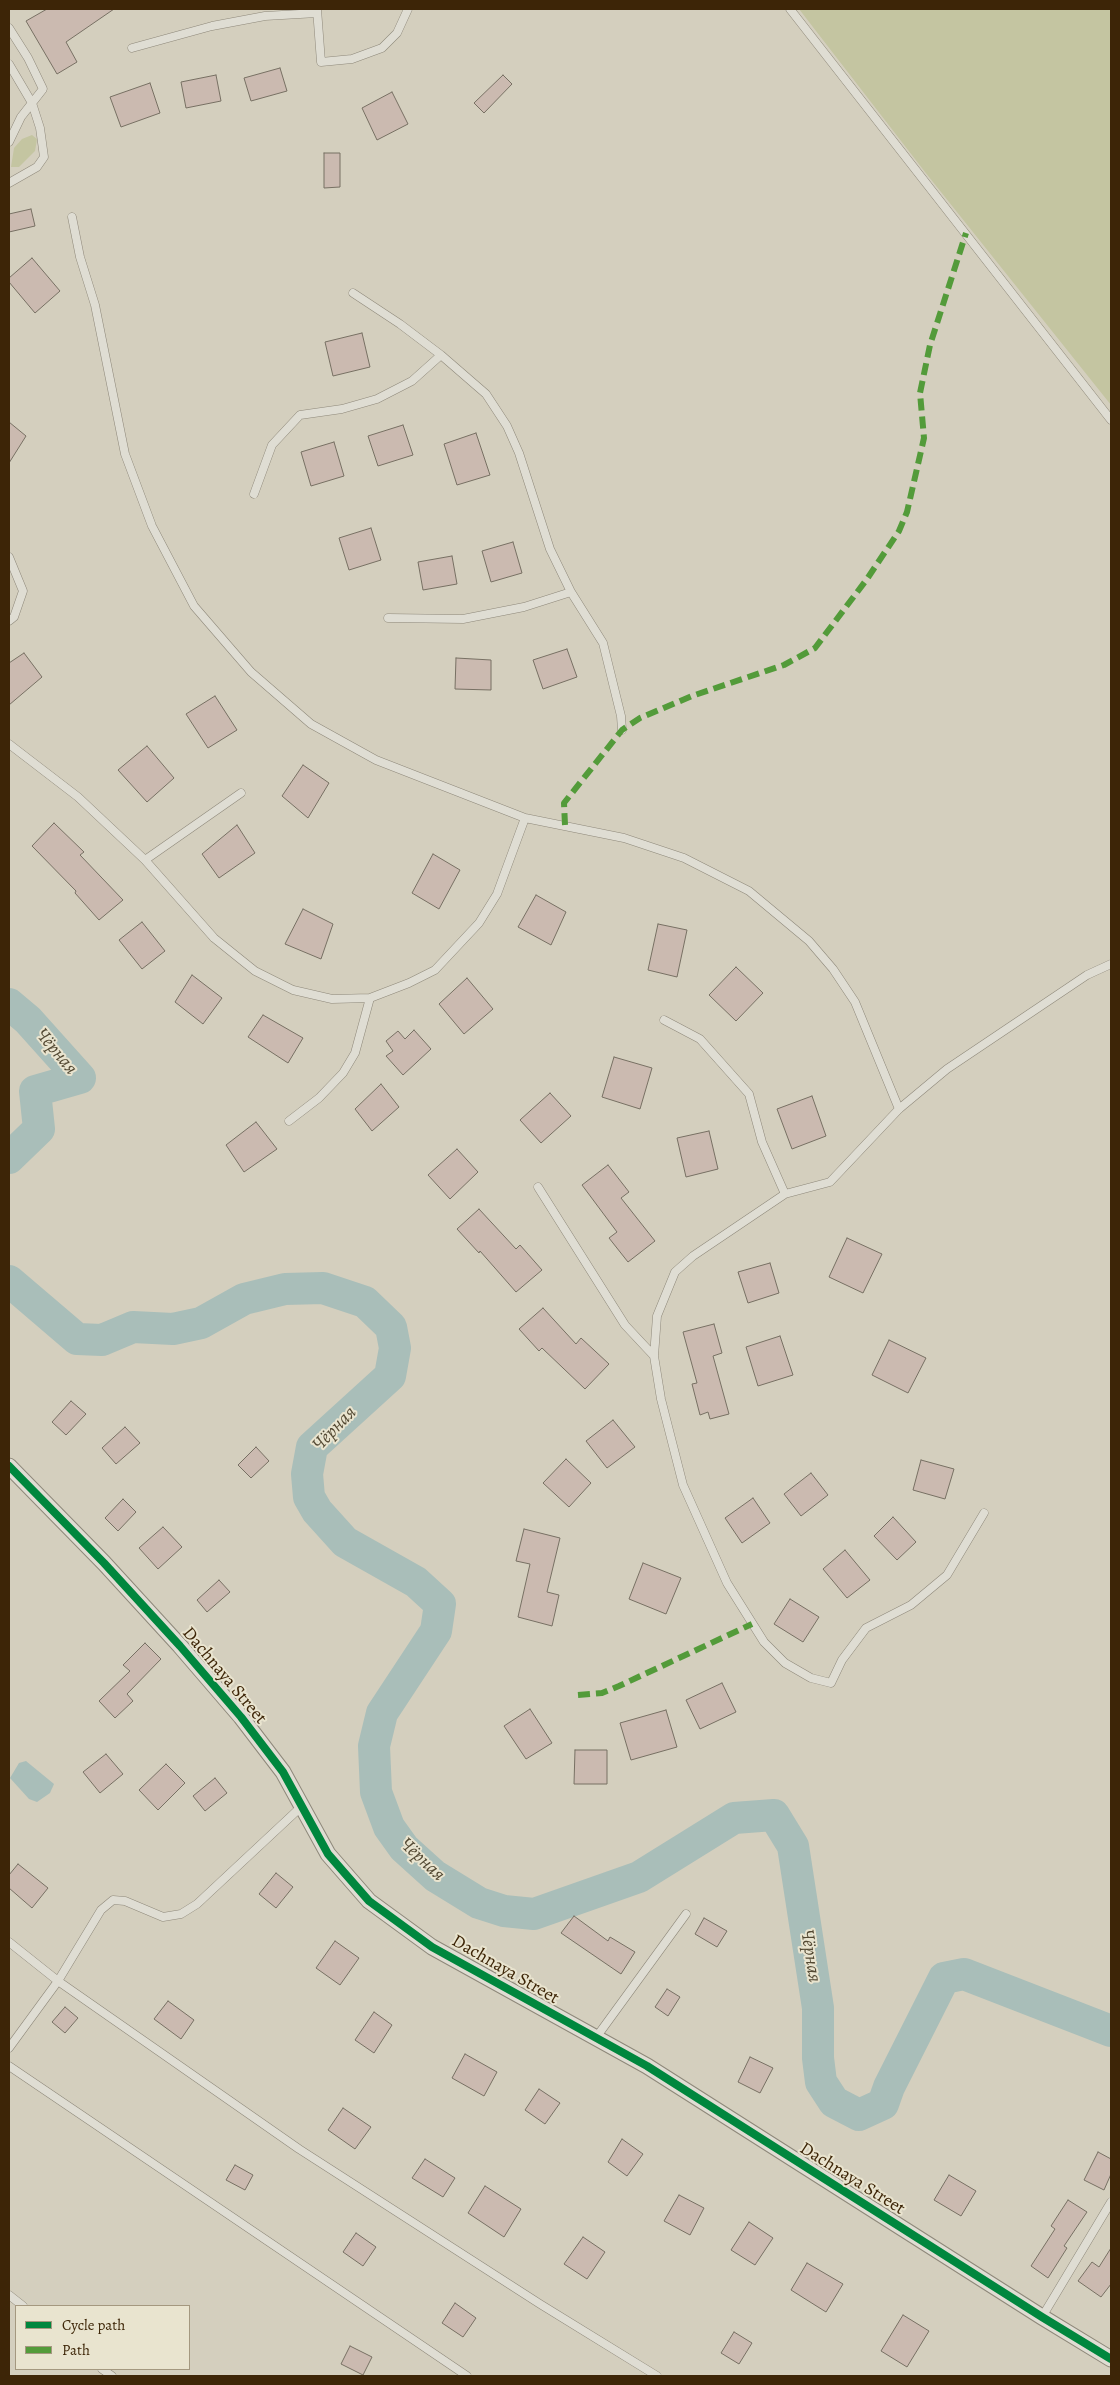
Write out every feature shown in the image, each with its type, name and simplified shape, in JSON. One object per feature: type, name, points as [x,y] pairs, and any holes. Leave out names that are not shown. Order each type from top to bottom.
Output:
[{"type":"street","name":"Dachnaya Street","points":[[9,1466],[180,1646],[241,1717],[283,1772],[328,1854],[369,1901],[432,1947],[647,2066],[1111,2359]]},
{"type":"lane","points":[[132,48],[212,26],[265,16],[317,11],[321,62],[352,59],[382,48],[397,33],[408,9]]},
{"type":"lane","points":[[790,9],[1111,420]]},
{"type":"lane","points":[[9,28],[28,58],[43,89],[21,117],[9,142]]},
{"type":"lane","points":[[9,64],[32,103],[40,128],[44,157],[37,167],[9,183]]},
{"type":"lane","points":[[72,217],[95,305],[125,454],[152,526],[194,606],[251,672],[311,724],[376,760],[525,818],[624,838],[684,858],[749,891],[808,941],[834,969],[855,1002],[899,1109]]},
{"type":"lane","points":[[353,293],[400,324],[441,355],[486,394],[507,426],[520,453],[550,549],[571,592],[603,643],[621,716],[622,730]]},
{"type":"lane","points":[[254,494],[272,444],[300,415],[342,408],[377,399],[412,381],[441,355]]},
{"type":"lane","points":[[9,557],[22,592],[14,617],[9,620]]},
{"type":"lane","points":[[388,618],[463,620],[524,607],[571,592]]},
{"type":"lane","points":[[9,744],[78,797],[145,860],[214,938],[255,971],[293,990],[332,999],[370,998],[409,983],[435,970],[480,923],[497,894],[525,818]]},
{"type":"lane","points":[[145,860],[241,793]]},
{"type":"lane","points":[[984,1513],[947,1575],[911,1605],[866,1628],[842,1660],[830,1683],[811,1678],[786,1663],[764,1642],[727,1583],[683,1485],[662,1399],[654,1356],[657,1316],[675,1272],[693,1256],[785,1194],[830,1182],[899,1109],[947,1069],[1087,975],[1111,964]]},
{"type":"lane","points":[[289,1121],[319,1098],[343,1073],[355,1053],[370,998]]},
{"type":"lane","points":[[664,1020],[700,1039],[749,1094],[762,1142],[785,1194]]},
{"type":"lane","points":[[538,1187],[625,1325],[654,1356]]},
{"type":"lane","points":[[9,2048],[58,1981],[101,1910],[113,1900],[125,1901],[163,1917],[181,1914],[197,1904],[302,1806]]},
{"type":"lane","points":[[594,2038],[686,1914]]},
{"type":"lane","points":[[9,1942],[58,1981],[299,2149],[540,2304],[658,2376]]},
{"type":"lane","points":[[9,2066],[467,2376]]},
{"type":"lane","points":[[1042,2317],[1111,2202]]},
{"type":"lane","points":[[9,2295],[22,2305]]},
{"type":"green space","points":[[799,9],[1111,9],[1111,405],[925,172]]},
{"type":"green space","points":[[32,135],[37,139],[35,151],[19,167],[11,167],[14,148],[22,139]]},
{"type":"water","points":[[26,1761],[54,1784],[50,1793],[37,1802],[29,1799],[10,1778],[19,1763]]},
{"type":"building","points":[[47,9],[114,9],[66,42],[77,62],[57,74],[26,21]]},
{"type":"building","points":[[280,68],[287,91],[251,101],[244,78]]},
{"type":"building","points":[[216,75],[221,101],[186,108],[181,82]]},
{"type":"building","points":[[503,75],[512,84],[484,113],[474,103]]},
{"type":"building","points":[[150,83],[160,113],[121,127],[110,97]]},
{"type":"building","points":[[392,92],[408,124],[377,140],[362,108]]},
{"type":"building","points":[[324,153],[340,153],[340,187],[324,188]]},
{"type":"building","points":[[31,209],[35,226],[9,232],[9,214]]},
{"type":"building","points":[[32,258],[60,291],[35,313],[9,282],[9,278]]},
{"type":"building","points":[[362,333],[370,367],[333,376],[325,342]]},
{"type":"building","points":[[9,422],[26,436],[9,463]]},
{"type":"building","points":[[403,425],[413,455],[378,466],[368,436]]},
{"type":"building","points":[[476,433],[490,475],[457,485],[444,444]]},
{"type":"building","points":[[334,442],[344,476],[311,486],[301,452]]},
{"type":"building","points":[[371,528],[381,560],[349,570],[339,538]]},
{"type":"building","points":[[513,542],[522,573],[491,582],[482,551]]},
{"type":"building","points":[[452,556],[457,584],[423,590],[418,562]]},
{"type":"building","points":[[567,649],[577,677],[543,689],[533,660]]},
{"type":"building","points":[[24,653],[42,677],[9,705],[9,663]]},
{"type":"building","points":[[456,658],[491,660],[491,690],[455,689]]},
{"type":"building","points":[[215,696],[237,730],[208,748],[186,714]]},
{"type":"building","points":[[147,746],[174,778],[147,802],[118,770]]},
{"type":"building","points":[[303,765],[329,783],[308,818],[282,796]]},
{"type":"building","points":[[54,823],[84,852],[80,855],[123,900],[99,920],[75,893],[76,891],[32,846]]},
{"type":"building","points":[[237,825],[255,853],[219,878],[202,854]]},
{"type":"building","points":[[433,854],[460,870],[439,909],[412,893]]},
{"type":"building","points":[[536,895],[566,912],[551,945],[518,927]]},
{"type":"building","points":[[303,909],[333,924],[321,959],[285,944]]},
{"type":"building","points":[[142,922],[165,951],[142,969],[119,940]]},
{"type":"building","points":[[658,924],[687,930],[677,977],[648,970]]},
{"type":"building","points":[[736,967],[763,993],[736,1021],[709,995]]},
{"type":"building","points":[[192,975],[222,998],[203,1024],[175,1002]]},
{"type":"building","points":[[467,978],[493,1009],[464,1034],[439,1004]]},
{"type":"building","points":[[263,1015],[303,1038],[288,1063],[248,1037]]},
{"type":"building","points":[[414,1030],[431,1049],[403,1075],[386,1056],[393,1051],[386,1041],[398,1031],[405,1039]]},
{"type":"building","points":[[614,1057],[652,1068],[640,1109],[602,1097]]},
{"type":"building","points":[[381,1084],[399,1107],[372,1131],[355,1109]]},
{"type":"building","points":[[550,1093],[571,1116],[541,1143],[520,1120]]},
{"type":"building","points":[[812,1096],[826,1136],[792,1149],[777,1109]]},
{"type":"building","points":[[256,1122],[277,1149],[244,1172],[226,1145]]},
{"type":"building","points":[[709,1131],[718,1169],[686,1177],[677,1138]]},
{"type":"building","points":[[457,1149],[478,1172],[450,1199],[428,1175]]},
{"type":"building","points":[[608,1165],[629,1192],[621,1198],[655,1241],[628,1262],[609,1238],[617,1232],[582,1185]]},
{"type":"building","points":[[479,1209],[516,1249],[520,1245],[542,1270],[516,1292],[480,1251],[479,1253],[457,1229]]},
{"type":"building","points":[[847,1238],[882,1254],[863,1293],[829,1277]]},
{"type":"building","points":[[770,1263],[779,1293],[748,1303],[738,1272]]},
{"type":"building","points":[[543,1308],[576,1344],[581,1338],[609,1364],[585,1389],[542,1348],[539,1351],[519,1329]]},
{"type":"building","points":[[714,1324],[722,1353],[713,1356],[729,1414],[710,1419],[708,1412],[700,1415],[692,1384],[697,1383],[683,1332]]},
{"type":"building","points":[[780,1336],[793,1375],[758,1386],[746,1347]]},
{"type":"building","points":[[889,1340],[926,1358],[908,1393],[872,1375]]},
{"type":"building","points":[[71,1401],[86,1414],[66,1435],[52,1422]]},
{"type":"building","points":[[613,1420],[635,1447],[607,1468],[586,1441]]},
{"type":"building","points":[[125,1427],[140,1443],[116,1464],[102,1448]]},
{"type":"building","points":[[256,1447],[269,1461],[251,1478],[238,1465]]},
{"type":"building","points":[[566,1459],[591,1483],[569,1507],[543,1483]]},
{"type":"building","points":[[921,1460],[954,1469],[945,1499],[913,1490]]},
{"type":"building","points":[[811,1473],[828,1495],[801,1516],[784,1494]]},
{"type":"building","points":[[753,1498],[770,1523],[742,1543],[725,1518]]},
{"type":"building","points":[[123,1499],[136,1512],[118,1531],[105,1518]]},
{"type":"building","points":[[893,1517],[916,1542],[897,1560],[874,1536]]},
{"type":"building","points":[[163,1527],[182,1547],[158,1569],[139,1548]]},
{"type":"building","points":[[524,1529],[560,1538],[547,1592],[559,1595],[552,1626],[518,1617],[530,1564],[516,1561]]},
{"type":"building","points":[[845,1550],[870,1580],[847,1598],[823,1569]]},
{"type":"building","points":[[643,1563],[681,1578],[666,1614],[629,1599]]},
{"type":"building","points":[[219,1580],[230,1592],[207,1612],[197,1600]]},
{"type":"building","points":[[790,1599],[819,1617],[803,1642],[774,1624]]},
{"type":"building","points":[[145,1643],[161,1659],[127,1694],[133,1701],[115,1718],[99,1701],[130,1671],[123,1665]]},
{"type":"building","points":[[722,1683],[736,1712],[700,1729],[686,1700]]},
{"type":"building","points":[[530,1709],[552,1743],[526,1759],[504,1726]]},
{"type":"building","points":[[666,1710],[677,1747],[631,1760],[620,1723]]},
{"type":"building","points":[[575,1750],[607,1750],[607,1784],[574,1784]]},
{"type":"building","points":[[106,1754],[123,1774],[100,1793],[83,1772]]},
{"type":"building","points":[[166,1764],[185,1783],[158,1810],[139,1790]]},
{"type":"building","points":[[215,1778],[227,1793],[205,1811],[193,1796]]},
{"type":"building","points":[[18,1864],[48,1888],[32,1908],[9,1888],[9,1875]]},
{"type":"building","points":[[276,1873],[293,1887],[276,1908],[259,1894]]},
{"type":"building","points":[[574,1916],[608,1941],[610,1937],[635,1952],[621,1974],[561,1933]]},
{"type":"building","points":[[704,1918],[727,1931],[717,1947],[695,1934]]},
{"type":"building","points":[[335,1941],[359,1958],[340,1985],[316,1968]]},
{"type":"building","points":[[667,1989],[680,1997],[668,2016],[655,2007]]},
{"type":"building","points":[[168,2001],[194,2020],[181,2039],[154,2019]]},
{"type":"building","points":[[65,2007],[78,2018],[65,2033],[52,2022]]},
{"type":"building","points":[[374,2012],[392,2025],[374,2053],[355,2040]]},
{"type":"building","points":[[465,2054],[497,2072],[484,2096],[452,2078]]},
{"type":"building","points":[[750,2057],[773,2068],[760,2093],[738,2082]]},
{"type":"building","points":[[539,2089],[560,2103],[545,2124],[525,2110]]},
{"type":"building","points":[[343,2108],[371,2127],[355,2149],[328,2130]]},
{"type":"building","points":[[622,2139],[643,2154],[627,2176],[608,2162]]},
{"type":"building","points":[[1098,2152],[1111,2159],[1111,2174],[1104,2190],[1084,2180]]},
{"type":"building","points":[[425,2159],[455,2178],[443,2197],[412,2178]]},
{"type":"building","points":[[235,2165],[253,2175],[245,2190],[226,2180]]},
{"type":"building","points":[[949,2175],[976,2191],[961,2216],[934,2200]]},
{"type":"building","points":[[485,2186],[521,2209],[504,2237],[468,2213]]},
{"type":"building","points":[[679,2195],[704,2208],[690,2235],[664,2221]]},
{"type":"building","points":[[1068,2200],[1087,2212],[1064,2246],[1067,2248],[1048,2278],[1031,2266],[1055,2229],[1051,2226]]},
{"type":"building","points":[[749,2222],[773,2238],[755,2265],[731,2250]]},
{"type":"building","points":[[356,2233],[376,2247],[363,2266],[343,2252]]},
{"type":"building","points":[[583,2237],[605,2252],[587,2279],[564,2264]]},
{"type":"building","points":[[1111,2248],[1111,2284],[1101,2297],[1078,2281],[1092,2262],[1099,2267]]},
{"type":"building","points":[[807,2263],[843,2284],[826,2312],[791,2290]]},
{"type":"building","points":[[455,2303],[476,2318],[463,2337],[442,2323]]},
{"type":"building","points":[[903,2315],[929,2331],[907,2367],[881,2351]]},
{"type":"building","points":[[734,2332],[752,2343],[739,2364],[721,2353]]},
{"type":"building","points":[[350,2346],[372,2357],[363,2375],[341,2364]]},
{"type":"waterway","name":"Чёрная","points":[[9,1004],[28,1020],[80,1078],[35,1091],[39,1129],[9,1158]]},
{"type":"waterway","name":"Чёрная","points":[[9,1281],[77,1339],[102,1340],[133,1327],[173,1329],[201,1323],[244,1299],[285,1289],[323,1288],[365,1302],[391,1327],[395,1348],[390,1376],[312,1447],[307,1474],[309,1497],[317,1511],[345,1542],[416,1582],[440,1604],[436,1631],[382,1713],[374,1746],[376,1792],[389,1827],[404,1848],[435,1876],[479,1903],[504,1911],[534,1914],[639,1877],[734,1818],[774,1815],[793,1846],[818,2008],[818,2058],[821,2082],[834,2102],[859,2115],[883,2104],[889,2087],[944,1978],[964,1974],[1111,2031]]},
{"type":"marked path","points":[[565,825],[564,803],[622,730],[640,718],[692,696],[784,665],[815,648],[867,579],[899,531],[907,512],[924,438],[920,393],[930,345],[966,233]]},
{"type":"marked path","points":[[578,1695],[602,1693],[752,1624]]},
{"type":"cycle path","points":[[9,1466],[104,1563],[180,1646],[241,1717],[283,1772],[328,1854],[369,1901],[432,1947],[647,2066],[1111,2359]]}]
